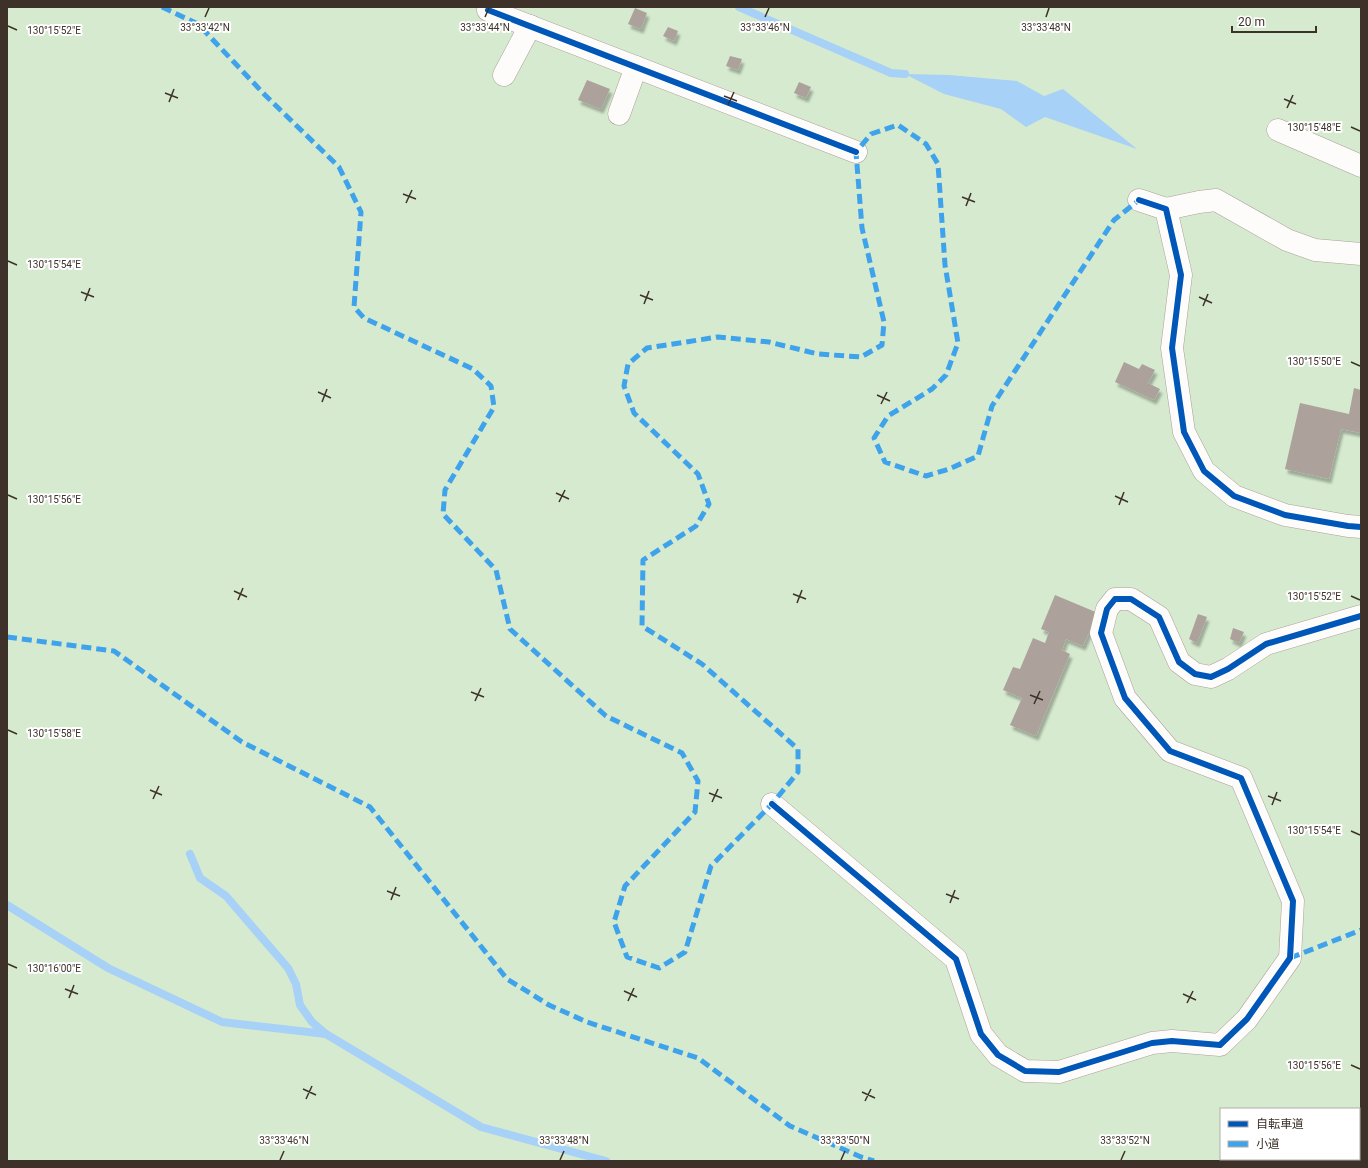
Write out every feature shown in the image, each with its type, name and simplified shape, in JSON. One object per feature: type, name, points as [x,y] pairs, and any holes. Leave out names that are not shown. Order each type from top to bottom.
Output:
[{"type":"street","points":[[488,10],[856,152]]},
{"type":"street","points":[[504,75],[530,26]]},
{"type":"street","points":[[619,114],[636,67]]},
{"type":"street","points":[[1278,130],[1361,166]]},
{"type":"street","points":[[1139,200],[1166,209],[1198,202],[1216,200],[1286,240],[1316,250],[1361,254]]},
{"type":"street","points":[[1166,209],[1182,275],[1172,348],[1184,432],[1204,471],[1234,496],[1270,509],[1285,514],[1348,526],[1361,527]]},
{"type":"street","points":[[772,804],[956,959],[980,1034],[998,1055],[1025,1071],[1059,1072],[1152,1043],[1172,1041],[1220,1045],[1247,1019],[1290,958],[1293,901],[1241,778],[1170,751],[1125,698],[1100,633],[1107,609],[1115,599],[1131,599],[1159,617],[1179,662],[1195,674],[1210,677],[1228,669],[1266,644],[1361,616]]},
{"type":"green space","points":[[7,7],[1361,7],[1361,1161],[7,1161]]},
{"type":"water","points":[[905,74],[949,75],[1017,81],[1044,96],[1063,89],[1137,149],[1045,117],[1026,127],[1001,109],[944,94]]},
{"type":"building","points":[[635,8],[647,13],[641,29],[628,24]]},
{"type":"building","points":[[668,27],[678,31],[674,41],[663,36]]},
{"type":"building","points":[[730,56],[742,59],[738,70],[726,66]]},
{"type":"building","points":[[587,80],[610,89],[601,109],[578,100]]},
{"type":"building","points":[[799,82],[811,87],[806,98],[794,93]]},
{"type":"building","points":[[1124,362],[1139,369],[1142,364],[1155,370],[1148,383],[1160,389],[1154,400],[1115,382]]},
{"type":"building","points":[[1354,388],[1361,390],[1361,433],[1341,429],[1329,479],[1285,469],[1300,403],[1349,414]]},
{"type":"building","points":[[1055,595],[1098,613],[1083,646],[1066,639],[1062,650],[1070,654],[1036,736],[1010,725],[1022,698],[1003,690],[1013,667],[1020,669],[1033,638],[1045,643],[1049,632],[1041,629]]},
{"type":"building","points":[[1198,614],[1207,617],[1197,643],[1189,639]]},
{"type":"building","points":[[1233,628],[1244,632],[1239,643],[1230,639]]},
{"type":"waterway","points":[[739,7],[891,73],[905,74]]},
{"type":"waterway","points":[[190,854],[200,878],[226,896],[288,968],[296,984],[300,1005],[312,1022],[326,1034]]},
{"type":"waterway","points":[[7,905],[108,968],[222,1022],[326,1034],[481,1127],[606,1161]]},
{"type":"marked path","points":[[162,7],[198,24],[265,95],[339,167],[361,212],[354,307],[364,318],[473,369],[491,386],[494,407],[445,490],[443,514],[496,570],[510,629],[606,716],[682,753],[698,781],[695,812],[625,886],[614,922],[627,957],[659,968],[685,952],[711,866],[772,804],[798,772],[798,749],[702,664],[642,626],[643,560],[696,526],[709,504],[698,474],[634,413],[624,386],[628,364],[647,348],[718,337],[769,342],[818,354],[861,357],[882,345],[884,322],[862,228],[856,152],[871,134],[898,125],[926,144],[938,164],[945,265],[958,343],[946,375],[932,389],[888,416],[874,438],[885,462],[926,476],[949,469],[978,456],[992,406],[1114,220],[1139,200]]},
{"type":"marked path","points":[[7,637],[114,651],[242,742],[370,807],[507,979],[549,1005],[587,1022],[698,1058],[790,1126],[861,1157],[874,1161]]},
{"type":"marked path","points":[[1290,958],[1361,930]]},
{"type":"cycle path","points":[[488,10],[856,152]]},
{"type":"cycle path","points":[[1139,200],[1166,209],[1181,275],[1172,348],[1184,432],[1204,471],[1234,496],[1285,515],[1361,527]]},
{"type":"cycle path","points":[[772,804],[956,959],[981,1034],[998,1055],[1025,1071],[1059,1072],[1152,1043],[1172,1041],[1220,1045],[1247,1019],[1290,958],[1293,901],[1241,778],[1170,751],[1125,698],[1101,633],[1107,609],[1115,599],[1131,599],[1159,617],[1179,662],[1195,674],[1211,677],[1228,669],[1266,644],[1361,616]]}]
